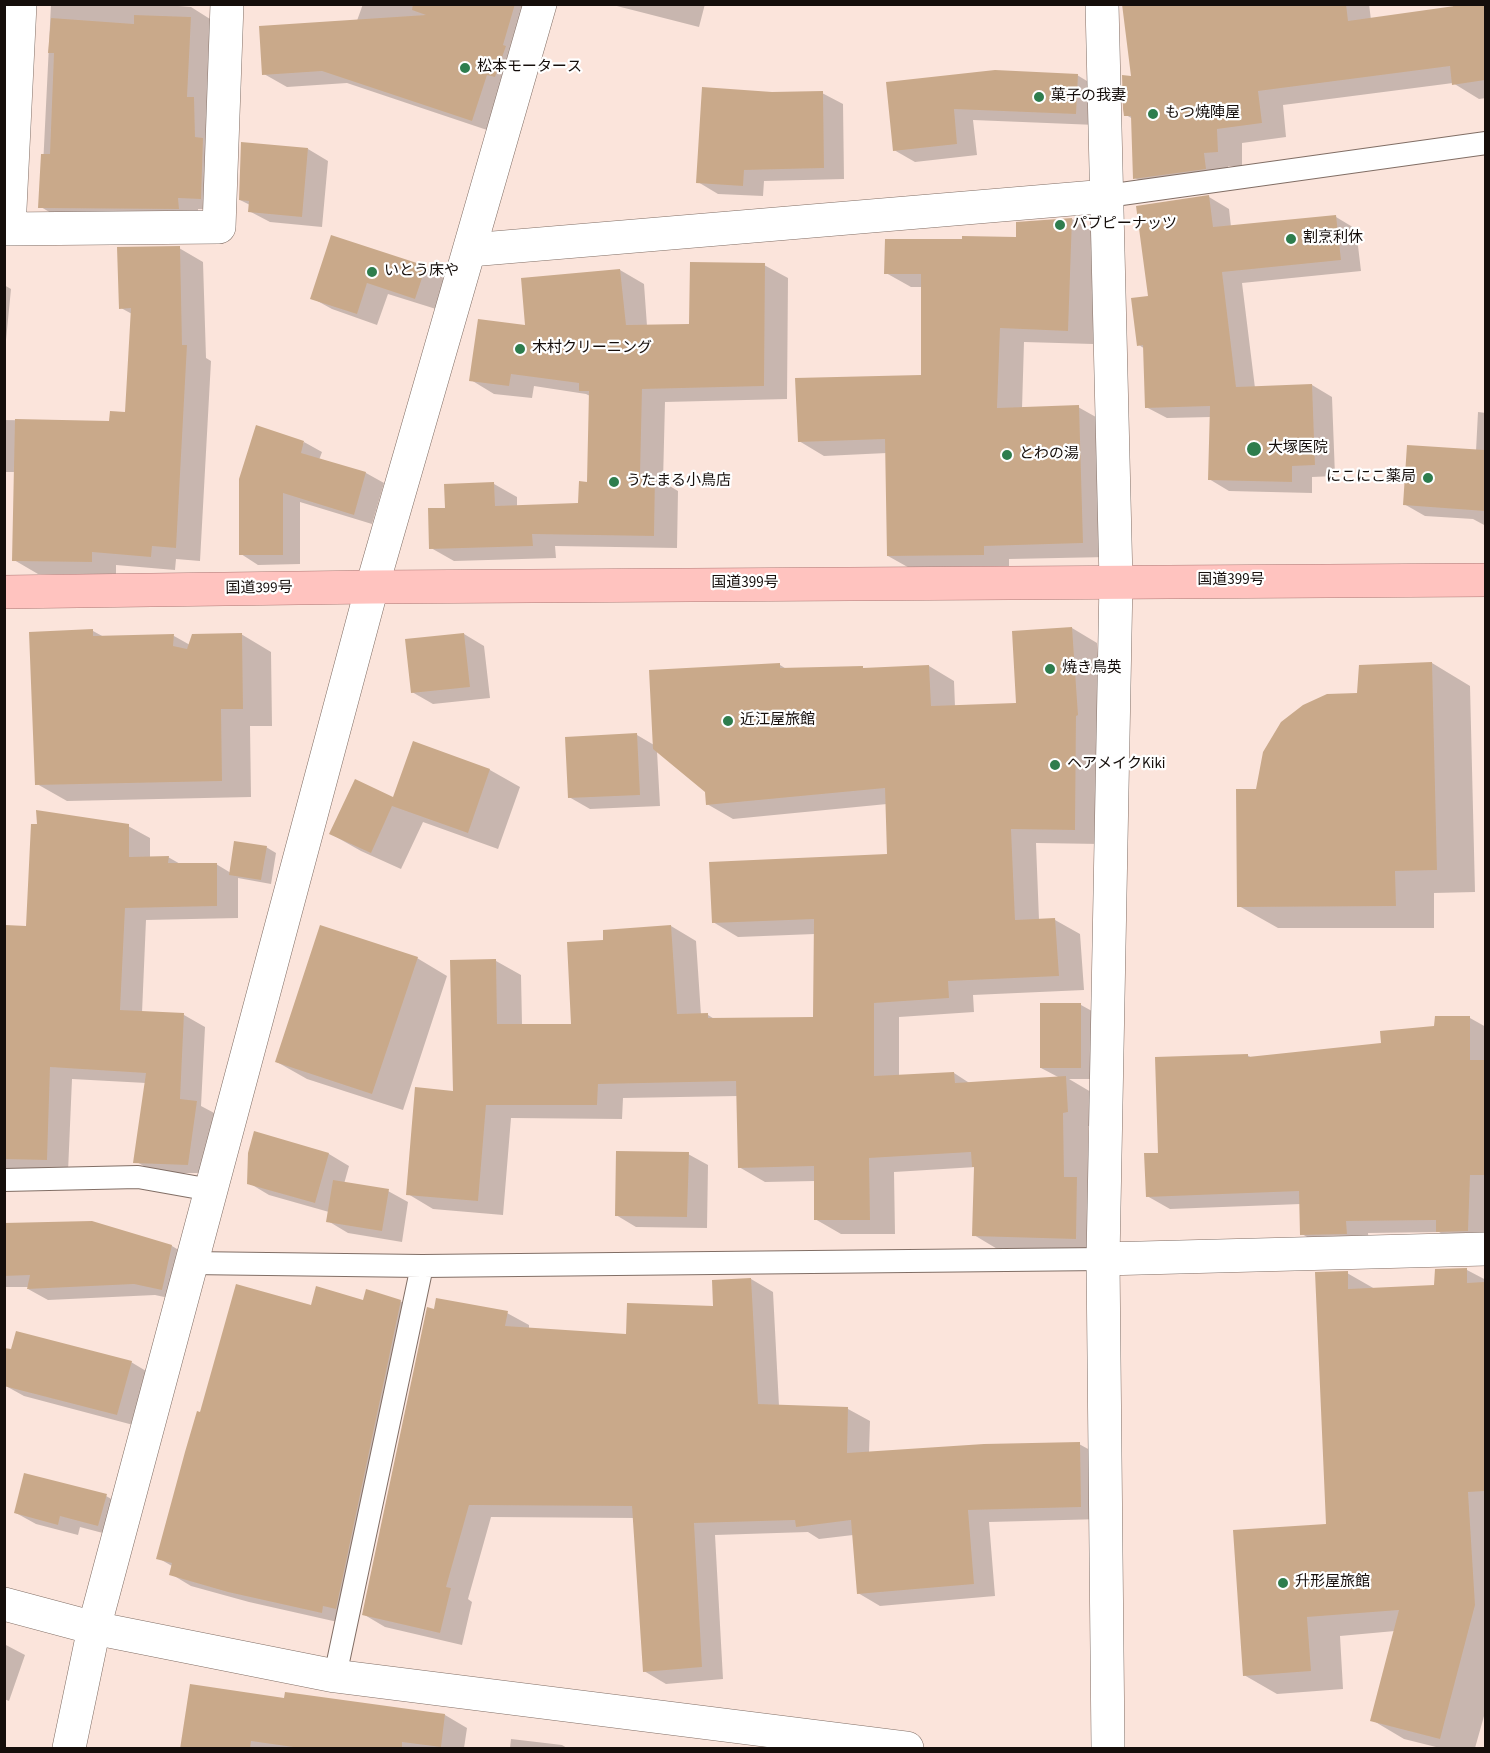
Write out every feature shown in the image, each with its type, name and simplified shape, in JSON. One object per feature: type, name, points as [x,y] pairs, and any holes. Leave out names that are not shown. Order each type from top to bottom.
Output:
[{"type":"highway","name":"国道399号","points":[[4,592],[372,587],[1485,580]]},
{"type":"street","points":[[20,4],[7,229],[219,227],[227,4]]},
{"type":"street","points":[[69,1749],[94,1628],[372,587],[540,4]]},
{"type":"street","points":[[1102,4],[1116,581],[1103,1259],[1108,1749]]},
{"type":"street","points":[[470,250],[1107,196]]},
{"type":"street","points":[[1103,1259],[1485,1249]]},
{"type":"street","points":[[4,1604],[94,1628],[335,1676],[907,1749]]},
{"type":"lane","points":[[1107,196],[1485,143]]},
{"type":"lane","points":[[4,1180],[138,1177],[211,1190]]},
{"type":"lane","points":[[190,1263],[422,1266],[1103,1259]]},
{"type":"lane","points":[[335,1676],[422,1266]]},
{"type":"building","points":[[413,4],[515,4],[503,45],[506,46],[495,77],[487,75],[472,121],[322,71],[262,75],[259,26],[426,15],[412,10]]},
{"type":"building","points":[[1122,4],[1346,4],[1348,21],[1469,4],[1485,4],[1485,80],[1452,85],[1450,66],[1258,91],[1262,123],[1217,129],[1218,152],[1204,153],[1206,169],[1133,179],[1131,116],[1124,116],[1123,109],[1122,75],[1131,76]]},
{"type":"building","points":[[134,15],[191,17],[187,97],[194,97],[195,137],[203,138],[201,199],[178,198],[179,209],[38,208],[41,154],[50,154],[54,53],[48,53],[51,18],[134,24]]},
{"type":"building","points":[[995,70],[1078,74],[1076,114],[954,109],[957,144],[893,151],[886,82]]},
{"type":"building","points":[[702,87],[772,92],[823,91],[824,168],[744,170],[743,186],[696,183]]},
{"type":"building","points":[[241,142],[308,148],[302,217],[248,212],[249,201],[239,200]]},
{"type":"building","points":[[1209,195],[1213,227],[1336,215],[1341,260],[1222,272],[1236,387],[1312,384],[1315,465],[1292,466],[1292,482],[1208,480],[1210,406],[1145,408],[1143,345],[1137,346],[1131,298],[1148,296],[1136,206]]},
{"type":"building","points":[[1072,218],[1068,331],[1000,328],[997,408],[1079,405],[1083,543],[984,546],[984,555],[887,556],[885,439],[798,442],[795,378],[921,375],[921,274],[884,274],[885,239],[962,239],[962,236],[1016,237],[1016,222]]},
{"type":"building","points":[[331,235],[426,266],[415,299],[367,283],[357,314],[310,299]]},
{"type":"building","points":[[180,246],[182,345],[187,345],[176,548],[152,546],[151,557],[92,552],[92,562],[12,561],[15,419],[109,421],[110,411],[125,412],[131,308],[119,309],[117,247]]},
{"type":"building","points":[[690,262],[765,263],[764,386],[642,389],[640,476],[655,476],[654,536],[532,534],[533,546],[429,549],[428,508],[445,508],[444,484],[494,482],[495,506],[578,503],[579,481],[587,482],[589,391],[579,391],[579,383],[511,374],[509,386],[469,381],[478,319],[525,325],[521,278],[620,269],[626,325],[689,324]]},
{"type":"building","points":[[256,425],[304,441],[301,453],[366,472],[354,515],[283,493],[283,555],[239,555],[239,479]]},
{"type":"building","points":[[1407,445],[1485,450],[1485,511],[1403,505]]},
{"type":"building","points":[[1072,627],[1078,715],[1076,716],[1075,830],[1011,829],[1015,920],[1055,918],[1059,976],[948,981],[949,998],[874,1003],[874,1076],[954,1072],[955,1083],[1066,1076],[1068,1112],[1063,1113],[1064,1177],[1077,1177],[1076,1239],[972,1236],[974,1167],[972,1167],[971,1152],[869,1158],[870,1220],[814,1220],[814,1166],[738,1168],[736,1081],[598,1084],[597,1105],[486,1105],[478,1201],[406,1195],[415,1087],[453,1091],[450,960],[496,959],[497,1024],[571,1024],[567,942],[603,940],[603,930],[671,925],[677,1014],[708,1013],[708,1018],[813,1017],[814,919],[712,923],[709,862],[887,854],[885,788],[706,805],[705,792],[653,749],[649,670],[780,663],[780,668],[929,665],[931,706],[1016,703],[1012,631]]},
{"type":"building","points":[[93,629],[93,636],[174,634],[173,646],[187,649],[192,634],[242,633],[243,709],[221,709],[222,781],[35,785],[29,632]]},
{"type":"building","points":[[464,633],[470,687],[411,693],[405,639]]},
{"type":"building","points":[[1432,662],[1437,870],[1395,871],[1396,906],[1237,907],[1236,789],[1256,789],[1263,752],[1281,722],[1303,705],[1327,694],[1357,693],[1359,665]]},
{"type":"building","points":[[637,733],[640,795],[568,798],[565,737]]},
{"type":"building","points":[[413,741],[490,769],[468,833],[392,806],[371,853],[329,834],[355,779],[393,797]]},
{"type":"building","points":[[36,810],[129,824],[129,857],[169,856],[168,863],[217,863],[217,906],[125,908],[120,1010],[184,1013],[180,1099],[197,1101],[188,1165],[133,1163],[146,1073],[50,1067],[47,1160],[4,1159],[5,925],[26,926],[31,824],[37,824]]},
{"type":"building","points":[[234,841],[267,846],[261,880],[229,875]]},
{"type":"building","points":[[320,925],[418,957],[372,1094],[275,1062]]},
{"type":"building","points":[[1040,1003],[1081,1003],[1081,1068],[1040,1068]]},
{"type":"building","points":[[1435,1016],[1470,1016],[1470,1060],[1485,1060],[1485,1175],[1470,1175],[1468,1231],[1436,1232],[1436,1220],[1346,1221],[1347,1234],[1300,1235],[1299,1191],[1146,1197],[1144,1153],[1158,1153],[1155,1057],[1248,1054],[1248,1057],[1381,1043],[1380,1031],[1434,1026]]},
{"type":"building","points":[[254,1131],[329,1153],[315,1203],[247,1184],[248,1153]]},
{"type":"building","points":[[616,1151],[689,1152],[687,1217],[615,1216]]},
{"type":"building","points":[[333,1180],[389,1189],[382,1231],[326,1222]]},
{"type":"building","points":[[92,1221],[172,1245],[162,1290],[134,1284],[27,1289],[30,1275],[4,1276],[4,1223]]},
{"type":"building","points":[[1467,1268],[1467,1283],[1484,1282],[1485,1491],[1468,1492],[1475,1605],[1440,1739],[1370,1721],[1399,1610],[1307,1617],[1311,1671],[1243,1676],[1233,1530],[1326,1524],[1315,1272],[1348,1271],[1348,1289],[1434,1285],[1435,1269]]},
{"type":"building","points":[[751,1278],[758,1404],[848,1407],[847,1453],[984,1444],[1080,1442],[1081,1507],[968,1510],[974,1584],[857,1594],[851,1520],[796,1527],[795,1520],[694,1523],[702,1667],[643,1672],[632,1506],[469,1505],[446,1587],[451,1588],[440,1633],[362,1615],[427,1307],[434,1309],[436,1298],[508,1311],[505,1326],[626,1334],[627,1303],[713,1306],[712,1280]]},
{"type":"building","points":[[236,1284],[311,1305],[316,1286],[363,1300],[366,1289],[401,1300],[336,1609],[323,1606],[322,1613],[228,1592],[169,1575],[172,1563],[156,1559],[185,1452],[197,1411],[200,1412]]},
{"type":"building","points":[[16,1331],[132,1361],[117,1415],[4,1386],[4,1348],[11,1349]]},
{"type":"building","points":[[24,1473],[107,1494],[98,1526],[60,1516],[58,1525],[14,1513]]},
{"type":"building","points":[[190,1684],[284,1698],[285,1692],[445,1714],[441,1747],[402,1742],[402,1749],[307,1749],[251,1741],[250,1749],[180,1749]]},
{"type":"place","name":"松本モータース","points":[[465,68]]},
{"type":"place","name":"菓子の我妻","points":[[1039,97]]},
{"type":"place","name":"もつ焼陣屋","points":[[1153,114]]},
{"type":"place","name":"パブピーナッツ","points":[[1060,225]]},
{"type":"place","name":"割烹利休","points":[[1291,239]]},
{"type":"place","name":"いとう床や","points":[[372,272]]},
{"type":"place","name":"木村クリーニング","points":[[520,349]]},
{"type":"place","name":"大塚医院","points":[[1254,449]]},
{"type":"place","name":"とわの湯","points":[[1007,455]]},
{"type":"place","name":"にこにこ薬局","points":[[1428,478]]},
{"type":"place","name":"うたまる小鳥店","points":[[614,482]]},
{"type":"place","name":"焼き鳥英","points":[[1050,669]]},
{"type":"place","name":"近江屋旅館","points":[[728,721]]},
{"type":"place","name":"ヘアメイクKiki","points":[[1055,765]]},
{"type":"place","name":"升形屋旅館","points":[[1283,1583]]}]
